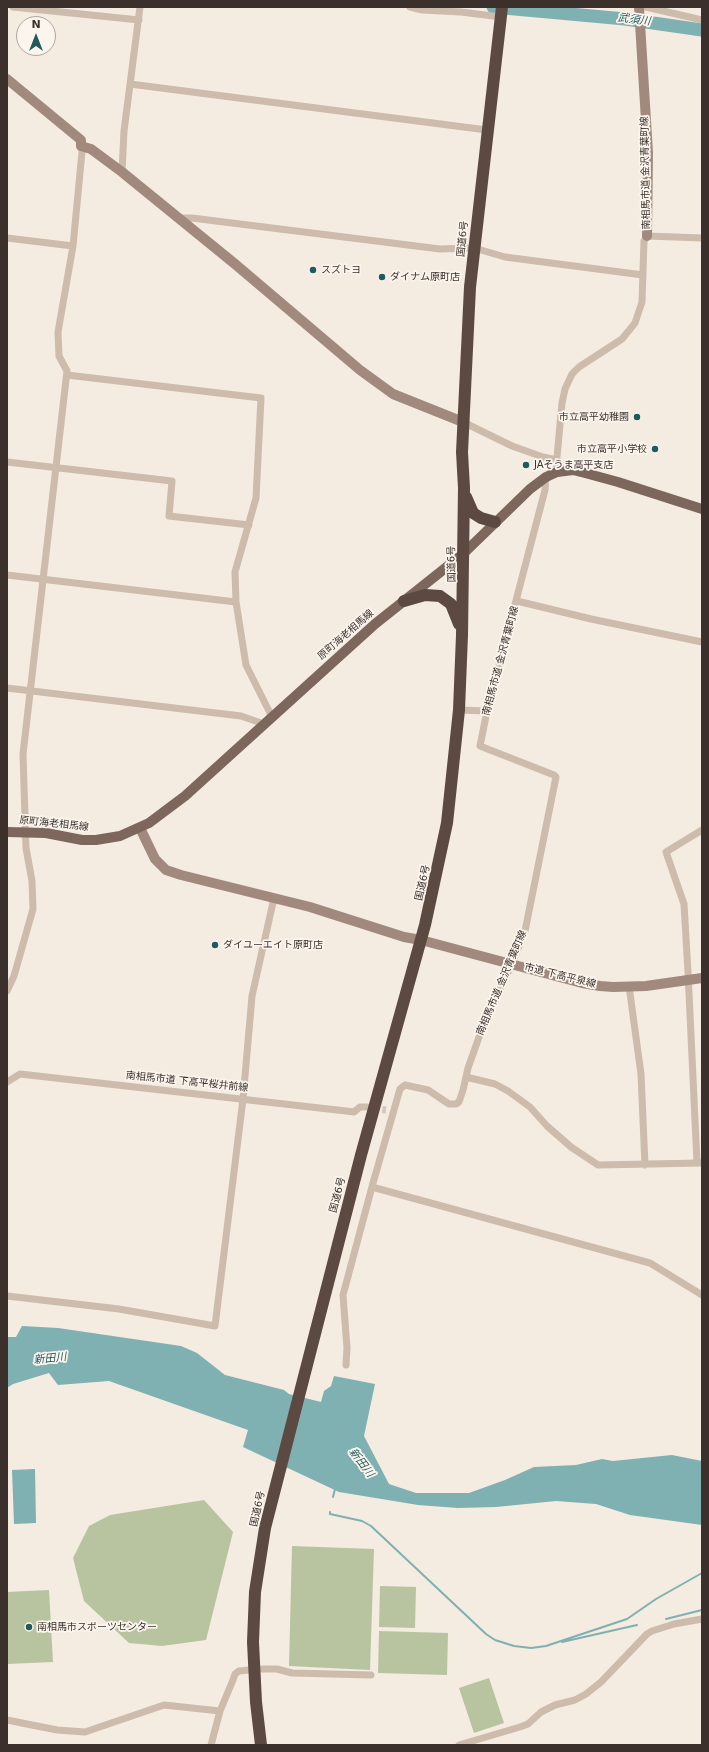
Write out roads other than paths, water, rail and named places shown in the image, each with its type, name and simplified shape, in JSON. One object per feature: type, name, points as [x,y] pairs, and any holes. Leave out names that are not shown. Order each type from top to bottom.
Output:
[{"type":"highway","name":"国道6号","points":[[261,1745],[253,1671],[254,1604],[261,1548],[276,1482],[310,1358],[361,1155],[421,940],[447,823],[458,710],[462,635],[464,588],[464,488],[462,452],[474,248],[501,13]]},
{"type":"highway","points":[[464,488],[468,504],[473,513],[481,518],[495,522]]},
{"type":"highway","points":[[404,601],[432,595],[440,596],[446,599],[454,609],[462,635]]},
{"type":"main road","name":"原町海老相馬線","points":[[7,832],[46,833],[82,840],[96,840],[120,836],[140,828],[162,815],[185,796],[375,624],[463,554],[530,489],[557,472],[573,470],[585,473],[702,509]]},
{"type":"street","points":[[12,7],[139,20]]},
{"type":"street","points":[[122,172],[124,131],[140,7]]},
{"type":"street","points":[[410,7],[422,10],[501,13]]},
{"type":"street","points":[[641,9],[702,20]]},
{"type":"street","name":"南相馬市道 金沢青葉町線","points":[[557,472],[562,403],[565,389],[572,374],[579,367],[622,339],[629,332],[641,307],[644,241],[647,236],[648,153],[641,37],[641,9]]},
{"type":"street","points":[[7,80],[81,140],[82,152],[73,246],[58,332],[59,356],[67,375],[23,754],[23,803],[26,848],[32,881],[33,909],[14,976],[7,991]]},
{"type":"street","points":[[130,84],[487,130]]},
{"type":"street","points":[[81,146],[91,149],[122,172],[360,370],[393,394],[464,422],[512,446],[543,458],[557,460]]},
{"type":"street","points":[[179,218],[192,218],[440,249],[474,248],[505,257],[643,275]]},
{"type":"street","points":[[647,236],[702,238]]},
{"type":"street","points":[[7,238],[73,246]]},
{"type":"street","points":[[67,375],[261,398],[256,498],[235,572],[236,602],[246,665],[268,721]]},
{"type":"street","points":[[7,462],[172,480],[169,516],[249,525]]},
{"type":"street","name":"南相馬市道 金沢青葉町線","points":[[346,1365],[347,1348],[343,1295],[372,1187],[389,1111],[400,1089],[405,1085],[428,1090],[449,1104],[456,1104],[461,1098],[468,1068],[484,1023],[512,964],[525,931],[556,777],[480,746],[487,712],[545,490],[546,478]]},
{"type":"street","points":[[7,575],[236,602]]},
{"type":"street","points":[[517,601],[591,619],[702,642]]},
{"type":"street","points":[[7,688],[241,716],[268,721]]},
{"type":"street","points":[[458,710],[487,712]]},
{"type":"street","name":"市道 下高平泉線","points":[[140,828],[155,859],[166,870],[310,907],[404,937],[421,940],[582,983],[613,987],[702,978]]},
{"type":"street","points":[[466,1077],[495,1084],[508,1091],[530,1107],[554,1132],[596,1164],[604,1166],[699,1163],[684,904],[666,852],[702,830]]},
{"type":"street","points":[[7,1296],[119,1309],[215,1326],[243,1099],[252,996],[274,898]]},
{"type":"street","points":[[629,986],[641,1074],[645,1165]]},
{"type":"street","name":"南相馬市道 下高平桜井前線","points":[[7,1082],[20,1074],[354,1112],[360,1107],[367,1107]]},
{"type":"street","points":[[372,1187],[650,1262],[702,1295]]},
{"type":"street","points":[[459,1745],[528,1724],[541,1712],[555,1705],[575,1700],[586,1694],[601,1682],[647,1634],[674,1624],[702,1619]]},
{"type":"street","points":[[266,1669],[292,1673],[371,1675]]},
{"type":"street","points":[[211,1745],[220,1711],[236,1672],[249,1670]]},
{"type":"street","points":[[7,1720],[57,1730],[85,1732],[164,1705],[220,1711]]},
{"type":"water","name":"新田川","points":[[22,1326],[58,1328],[181,1346],[197,1353],[225,1375],[284,1390],[289,1394],[321,1402],[324,1391],[331,1386],[334,1376],[375,1384],[364,1436],[389,1484],[416,1493],[469,1493],[505,1480],[534,1467],[576,1465],[602,1459],[613,1461],[672,1455],[702,1461],[702,1525],[630,1515],[596,1504],[556,1501],[496,1507],[458,1508],[418,1505],[339,1492],[243,1447],[248,1430],[109,1381],[58,1385],[49,1373],[13,1384],[7,1388],[7,1337],[16,1337]]},
{"type":"water","points":[[35,1469],[36,1523],[14,1524],[12,1470]]},
{"type":"waterway","name":"武須川","points":[[493,7],[625,19],[702,30]]},
{"type":"waterway","points":[[333,1497],[335,1489]]},
{"type":"waterway","points":[[330,1512],[330,1514],[362,1521],[371,1526],[486,1634],[495,1640],[514,1646],[531,1648],[546,1646],[627,1619],[656,1599],[702,1573]]},
{"type":"waterway","points":[[666,1619],[702,1610]]},
{"type":"waterway","points":[[562,1642],[637,1625]]},
{"type":"tunnel","points":[[372,1108],[386,1110]]},
{"type":"place","name":"スズトヨ","points":[[313,270]]},
{"type":"place","name":"ダイナム原町店","points":[[382,277]]},
{"type":"place","name":"市立高平幼稚園","points":[[637,417]]},
{"type":"place","name":"市立高平小学校","points":[[655,449]]},
{"type":"place","name":"JAそうま高平支店","points":[[526,465]]},
{"type":"place","name":"ダイユーエイト原町店","points":[[215,945]]},
{"type":"place","name":"南相馬市スポーツセンター","points":[[29,1627]]}]
